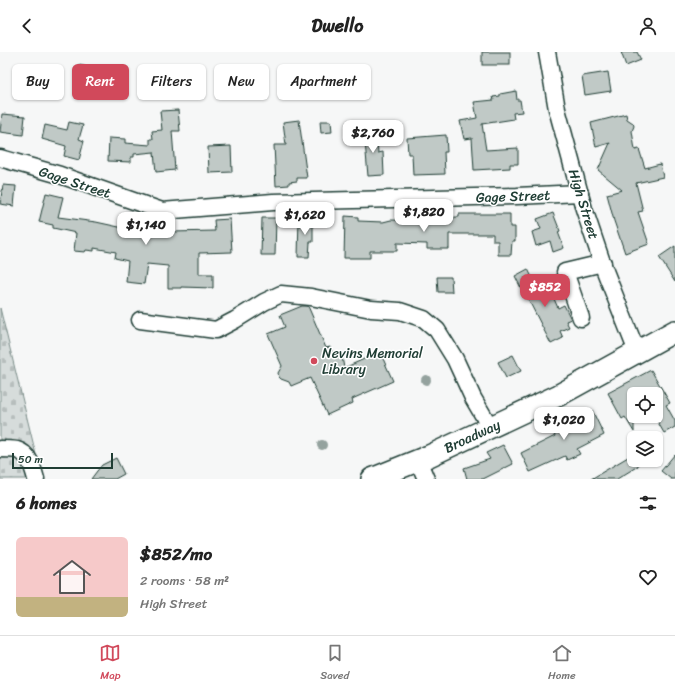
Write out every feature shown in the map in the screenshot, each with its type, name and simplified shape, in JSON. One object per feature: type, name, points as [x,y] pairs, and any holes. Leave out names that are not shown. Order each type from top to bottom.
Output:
[{"type":"main road","name":"Broadway","points":[[372,479],[422,470],[490,427],[559,395],[673,334]]},
{"type":"street","name":"High Street","points":[[546,52],[557,109],[584,209],[602,263],[637,352]]},
{"type":"street","name":"Gage Street","points":[[0,158],[60,176],[162,211],[273,202],[580,193]]},
{"type":"street","points":[[581,318],[565,272],[602,263]]},
{"type":"street","points":[[140,320],[216,330],[264,302],[281,294],[310,297],[371,309],[400,311],[424,319],[437,330],[455,359],[473,398],[490,427]]},
{"type":"street","points":[[0,449],[16,450],[24,453],[29,460],[36,479]]},
{"type":"green space","points":[[0,308],[42,479],[0,479]]},
{"type":"building","points":[[482,52],[510,52],[510,65],[482,65]]},
{"type":"building","points":[[621,52],[637,52],[641,60],[626,66]]},
{"type":"building","points":[[608,72],[611,91],[585,95],[582,76]]},
{"type":"building","points":[[516,91],[517,100],[520,100],[522,112],[513,113],[514,119],[482,124],[486,150],[518,148],[518,164],[510,164],[510,168],[474,170],[472,138],[464,139],[460,121],[477,118],[474,102],[494,100],[493,97],[500,96],[500,94]]},
{"type":"building","points":[[178,110],[180,131],[172,131],[175,170],[156,172],[154,152],[134,154],[134,157],[131,157],[131,162],[108,161],[109,138],[125,139],[125,143],[150,145],[150,139],[153,139],[152,131],[162,130],[160,111]]},
{"type":"building","points":[[2,114],[25,116],[23,135],[0,132]]},
{"type":"building","points":[[626,114],[627,119],[633,123],[634,126],[632,131],[635,150],[639,149],[645,168],[660,164],[663,177],[636,183],[643,211],[638,212],[649,244],[625,253],[607,194],[622,190],[598,170],[610,143],[596,147],[591,123]]},
{"type":"building","points":[[299,120],[307,178],[297,178],[297,181],[289,182],[289,185],[276,186],[274,145],[286,145],[283,122]]},
{"type":"building","points":[[320,121],[331,121],[332,132],[321,133]]},
{"type":"building","points":[[69,122],[83,125],[79,139],[84,141],[79,160],[64,156],[66,146],[42,139],[45,125],[67,130]]},
{"type":"building","points":[[376,129],[378,153],[383,152],[384,175],[368,176],[364,130]]},
{"type":"building","points":[[446,135],[447,152],[444,152],[445,174],[413,175],[412,154],[408,154],[407,138]]},
{"type":"building","points":[[231,146],[232,172],[209,173],[208,147]]},
{"type":"building","points":[[3,185],[16,186],[14,206],[0,204]]},
{"type":"building","points":[[46,193],[63,197],[58,217],[96,222],[151,234],[151,229],[172,230],[172,232],[215,231],[214,220],[230,219],[232,252],[199,253],[199,274],[213,274],[213,288],[168,288],[168,266],[147,264],[144,284],[126,282],[128,261],[115,258],[116,252],[94,248],[94,251],[74,251],[76,233],[53,228],[53,225],[39,222]]},
{"type":"building","points":[[553,213],[560,231],[558,232],[564,248],[553,252],[550,241],[536,246],[532,232],[541,229],[537,219]]},
{"type":"building","points":[[459,214],[510,214],[510,227],[515,227],[515,241],[512,241],[511,255],[498,255],[498,241],[493,241],[493,234],[449,234],[449,249],[427,249],[427,244],[397,243],[397,251],[370,251],[370,258],[344,258],[345,216],[358,217],[358,221],[383,222],[391,220],[427,221],[427,218],[459,217]]},
{"type":"building","points":[[299,217],[313,217],[313,242],[310,242],[309,257],[298,257]]},
{"type":"building","points":[[262,218],[276,218],[275,255],[261,255]]},
{"type":"building","points":[[675,246],[675,282],[659,257]]},
{"type":"building","points":[[528,269],[538,290],[542,287],[546,294],[551,292],[558,308],[564,305],[571,319],[566,321],[569,327],[560,331],[563,338],[551,344],[515,276]]},
{"type":"building","points":[[437,277],[451,277],[452,292],[438,292]]},
{"type":"building","name":"Nevins Memorial Library","points":[[302,306],[308,306],[326,348],[330,347],[333,353],[340,354],[344,368],[380,352],[393,381],[352,399],[353,403],[327,415],[310,378],[291,386],[289,382],[281,379],[278,373],[282,366],[268,334],[285,327],[280,315]]},
{"type":"building","points":[[513,355],[521,371],[506,378],[498,362]]},
{"type":"building","points":[[651,370],[661,387],[627,387],[627,420],[625,417],[622,419],[608,393]]},
{"type":"building","points":[[663,391],[670,403],[666,405],[675,421],[675,427],[664,433],[658,423],[663,423]]},
{"type":"building","points":[[592,410],[604,435],[577,449],[580,454],[567,460],[565,456],[530,472],[521,453],[555,436],[550,425],[563,419],[565,424]]},
{"type":"building","points":[[629,423],[634,423],[633,431]]},
{"type":"building","points":[[503,445],[513,464],[483,479],[467,479],[464,468],[490,459],[486,453]]},
{"type":"building","points":[[675,454],[675,479],[671,479],[661,471]]},
{"type":"building","points":[[116,458],[124,474],[115,479],[91,479],[102,465]]},
{"type":"building","points":[[627,458],[627,467],[636,467],[617,479],[591,479]]},
{"type":"place","name":"Nevins Memorial Library","points":[[314,361]]}]
